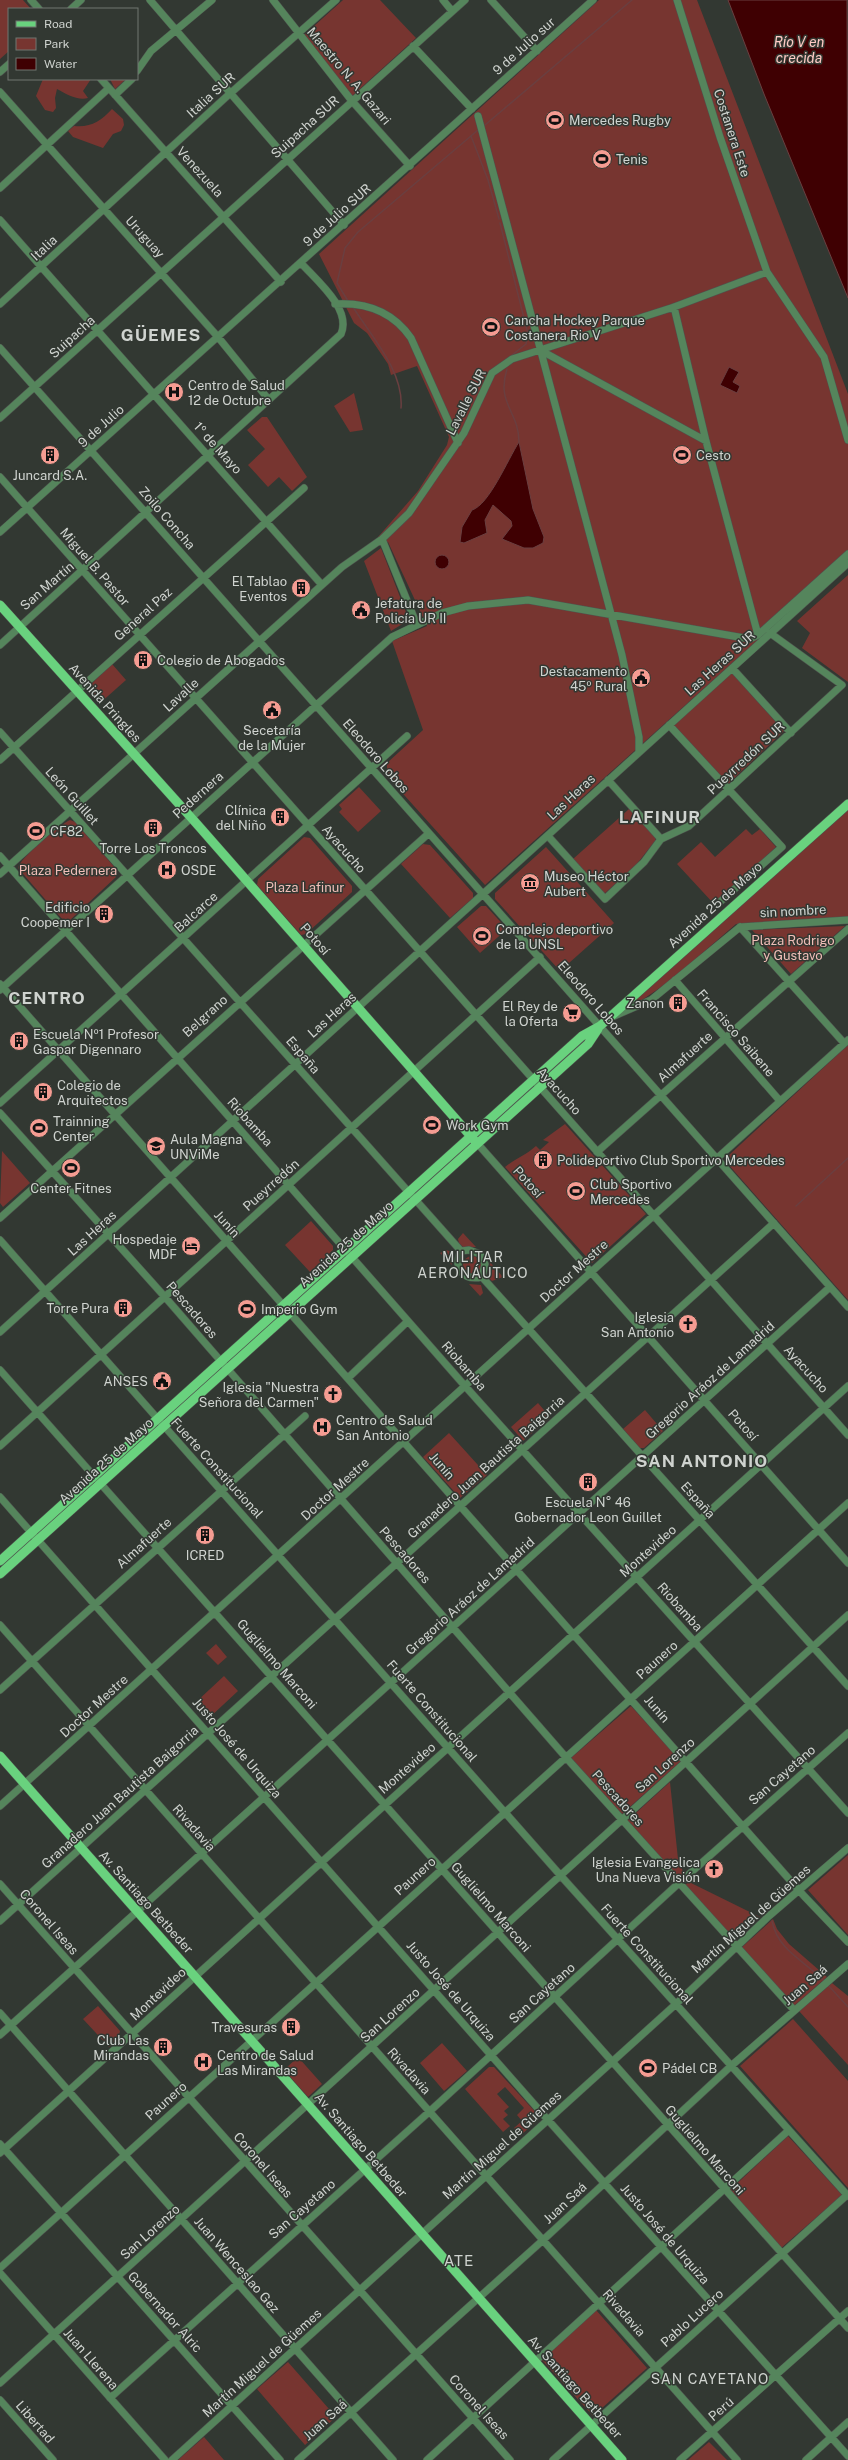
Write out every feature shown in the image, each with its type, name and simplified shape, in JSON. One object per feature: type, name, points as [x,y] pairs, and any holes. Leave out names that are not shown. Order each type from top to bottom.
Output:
[{"type":"main road","name":"Avenida Pringles","points":[[0,605],[191,818]]},
{"type":"main road","name":"Avenida 25 de Mayo","points":[[0,1574],[34,1537],[160,1423],[227,1369],[287,1309],[536,1084],[582,1036],[600,1026],[610,1018],[848,804]]},
{"type":"main road","name":"Potosí","points":[[191,818],[474,1140]]},
{"type":"main road","name":"Avenida 25 de Mayo","points":[[160,1423],[221,1361],[287,1309]]},
{"type":"main road","name":"Avenida 25 de Mayo","points":[[0,1561],[34,1537]]},
{"type":"main road","name":"Av. Santiago Betbeder","points":[[0,1756],[622,2460]]},
{"type":"street","points":[[31,0],[38,8]]},
{"type":"street","points":[[72,8],[81,0]]},
{"type":"street","points":[[150,0],[344,224]]},
{"type":"street","points":[[138,70],[151,51],[212,0]]},
{"type":"street","name":"Maestro N. A. Gazari","points":[[273,0],[298,34],[352,101],[410,166]]},
{"type":"street","name":"Italia SUR","points":[[104,209],[230,93],[336,0]]},
{"type":"street","points":[[443,0],[452,11]]},
{"type":"street","name":"Suipacha SUR","points":[[161,273],[465,0]]},
{"type":"street","points":[[491,0],[537,51]]},
{"type":"street","name":"9 de Julio sur","points":[[472,109],[593,0]]},
{"type":"street","name":"Costanera Este","points":[[677,0],[720,137],[766,272],[824,357],[848,440]]},
{"type":"street","points":[[413,46],[472,109]]},
{"type":"street","points":[[0,72],[8,65]]},
{"type":"street","name":"Venezuela","points":[[102,80],[281,282]]},
{"type":"street","points":[[115,95],[131,80]]},
{"type":"street","points":[[0,188],[46,144],[109,88]]},
{"type":"street","name":"Uruguay","points":[[0,92],[218,337],[269,400]]},
{"type":"street","name":"9 de Julio SUR","points":[[218,337],[472,109]]},
{"type":"street","points":[[478,116],[622,655],[638,730],[639,752]]},
{"type":"street","name":"Italia","points":[[0,304],[104,209]]},
{"type":"street","name":"1º de Mayo","points":[[0,220],[322,585]]},
{"type":"street","points":[[301,263],[335,304],[350,303],[385,312],[403,327],[411,338],[458,443]]},
{"type":"street","name":"Lavalle SUR","points":[[382,539],[409,513],[458,443],[470,423],[492,373],[512,359],[674,306],[766,272]]},
{"type":"street","name":"Suipacha","points":[[0,418],[161,273]]},
{"type":"street","name":"San Martín","points":[[0,645],[147,513],[337,338],[343,330],[344,322],[335,304]]},
{"type":"street","points":[[674,306],[706,441],[758,635],[848,554]]},
{"type":"street","name":"9 de Julio","points":[[0,532],[218,337]]},
{"type":"street","name":"Zoilo Concha","points":[[0,348],[315,705]]},
{"type":"street","points":[[540,350],[706,441]]},
{"type":"street","name":"Miguel B. Pastor","points":[[0,477],[252,763]]},
{"type":"street","name":"General Paz","points":[[0,760],[202,576],[304,488]]},
{"type":"street","points":[[382,539],[417,625]]},
{"type":"street","name":"Lavalle","points":[[0,874],[342,567],[382,539]]},
{"type":"street","name":"Las Heras SUR","points":[[608,780],[848,563]]},
{"type":"street","name":"Pedernera","points":[[1,987],[388,640],[442,613],[468,606],[528,600],[750,639],[758,635]]},
{"type":"street","name":"Pueyrredón SUR","points":[[661,839],[690,826],[842,685],[770,633]]},
{"type":"street","points":[[732,668],[790,733]]},
{"type":"street","name":"Eleodoro Lobos","points":[[315,705],[428,834],[540,957],[848,1307]]},
{"type":"street","points":[[669,724],[782,847],[721,901]]},
{"type":"street","name":"León Guillet","points":[[0,732],[127,875]]},
{"type":"street","name":"Balcarce","points":[[0,1103],[184,939],[407,736]]},
{"type":"street","name":"Ayacucho","points":[[252,763],[848,1435]]},
{"type":"street","points":[[548,836],[605,899],[644,862],[661,839],[608,780]]},
{"type":"street","name":"Las Heras","points":[[0,1332],[232,1121],[484,896],[608,780]]},
{"type":"street","name":"Belgrano","points":[[0,1218],[428,834]]},
{"type":"street","name":"Riobamba","points":[[0,856],[465,1386],[848,1814]]},
{"type":"street","name":"España","points":[[127,875],[461,1251]]},
{"type":"street","name":"sin nombre","points":[[740,926],[848,920]]},
{"type":"street","points":[[610,1018],[645,1005],[740,926],[788,981],[846,1042]]},
{"type":"street","name":"Almafuerte","points":[[597,1152],[848,929]]},
{"type":"street","name":"Pueyrredón","points":[[0,1446],[540,957]]},
{"type":"street","name":"Francisco Saibene","points":[[674,980],[780,1101]]},
{"type":"street","name":"Junín","points":[[1,987],[744,1825],[799,1890],[848,1942]]},
{"type":"street","name":"Doctor Mestre","points":[[0,1806],[216,1613],[846,1042]]},
{"type":"street","name":"Pescadores","points":[[0,1113],[165,1297],[565,1757],[736,1948],[794,2010]]},
{"type":"street","name":"Potosí","points":[[474,1140],[704,1401],[762,1464],[818,1530],[848,1562]]},
{"type":"street","name":"Granadero Juan Bautista Baigorria","points":[[0,1922],[774,1224]]},
{"type":"street","name":"Fuerte Constitucional","points":[[0,1240],[504,1812],[848,2196]]},
{"type":"street","points":[[469,1250],[480,1254],[485,1264],[482,1277],[469,1278],[461,1272],[457,1263],[461,1251],[469,1250]]},
{"type":"street","name":"España","points":[[482,1277],[848,1686]]},
{"type":"street","name":"Gregorio Aráoz de Lamadrid","points":[[0,2035],[138,1913],[264,1797],[642,1456],[768,1345],[830,1287]]},
{"type":"street","points":[[348,1378],[408,1321]]},
{"type":"street","name":"Guglielmo Marconi","points":[[0,1370],[98,1479],[780,2254],[848,2328]]},
{"type":"street","name":"Montevideo","points":[[1,2148],[132,2034],[321,1861],[848,1386]]},
{"type":"street","name":"Almafuerte","points":[[0,1690],[220,1490],[305,1416]]},
{"type":"street","name":"Justo José de Urquiza","points":[[0,1497],[661,2248],[848,2456]]},
{"type":"street","name":"Paunero","points":[[0,2268],[315,1984],[441,1868],[848,1503]]},
{"type":"street","name":"San Lorenzo","points":[[0,2383],[182,2220],[848,1615]]},
{"type":"street","name":"Rivadavia","points":[[0,1625],[315,1984],[737,2460]]},
{"type":"street","name":"San Cayetano","points":[[110,2398],[301,2225],[365,2170],[679,1883],[848,1733]]},
{"type":"street","name":"Martín Miguel de Güemes","points":[[172,2460],[676,2004],[799,1890],[848,1848]]},
{"type":"street","name":"Coronel Iseas","points":[[0,1884],[510,2460]]},
{"type":"street","name":"Juan Saá","points":[[298,2460],[542,2241],[731,2066],[848,1964]]},
{"type":"street","name":"Juan Wenceslao Gez","points":[[0,2013],[393,2460]]},
{"type":"street","points":[[427,2460],[533,2361],[598,2302],[661,2248],[789,2130]]},
{"type":"street","name":"Gobernador Alric","points":[[1,2148],[61,2213],[280,2460]]},
{"type":"street","name":"Pablo Lucero","points":[[553,2460],[718,2312],[780,2254],[848,2196]]},
{"type":"street","name":"Juan Llerena","points":[[0,2273],[165,2460]]},
{"type":"street","name":"Perú","points":[[680,2460],[848,2311]]},
{"type":"street","name":"Libertad","points":[[0,2400],[53,2460]]},
{"type":"street","points":[[806,2460],[848,2422]]},
{"type":"green space","points":[[0,0],[23,0],[30,8],[8,8],[8,52],[0,59]]},
{"type":"green space","points":[[343,0],[380,0],[416,38],[352,96],[303,36]]},
{"type":"green space","points":[[599,0],[697,0],[848,394],[848,559],[485,885],[387,776],[387,763],[423,730],[392,641],[427,626],[388,542],[380,546],[378,537],[418,491],[447,445],[449,437],[417,366],[391,375],[388,364],[367,333],[354,323],[319,254]]},
{"type":"green space","points":[[43,80],[90,80],[83,91],[88,98],[76,98],[57,89],[55,98],[56,108],[53,112],[45,110],[36,96]]},
{"type":"green space","points":[[110,80],[125,80],[115,89]]},
{"type":"green space","points":[[112,109],[123,119],[124,125],[121,131],[113,134],[103,148],[73,137],[68,131],[74,126],[85,126],[95,123]]},
{"type":"green space","points":[[354,393],[363,430],[350,432],[334,406]]},
{"type":"green space","points":[[262,417],[267,417],[307,477],[292,491],[279,477],[268,487],[248,465],[265,449],[247,430]]},
{"type":"green space","points":[[381,548],[409,620],[391,631],[364,561]]},
{"type":"green space","points":[[848,575],[848,682],[802,648],[810,633],[797,621]]},
{"type":"green space","points":[[112,664],[126,680],[99,704],[89,693],[88,687]]},
{"type":"green space","points":[[731,672],[784,731],[728,784],[673,725]]},
{"type":"green space","points":[[359,787],[381,811],[358,832],[339,812],[342,809],[339,805]]},
{"type":"green space","points":[[629,809],[656,837],[655,841],[636,865],[604,894],[573,859]]},
{"type":"green space","points":[[848,809],[848,917],[736,924],[670,981],[636,1004],[635,1001],[649,987]]},
{"type":"green space","name":"Plaza Pedernera","points":[[70,820],[75,822],[117,870],[116,877],[69,921],[63,920],[18,868],[25,857]]},
{"type":"green space","points":[[746,829],[752,835],[760,829],[776,847],[714,904],[677,864],[701,842],[715,857]]},
{"type":"green space","name":"Plaza Lafinur","points":[[304,837],[310,838],[352,886],[352,892],[306,934],[301,935],[257,885],[258,879]]},
{"type":"green space","points":[[423,844],[430,845],[473,893],[473,898],[450,918],[401,864]]},
{"type":"green space","points":[[546,847],[614,923],[560,971],[495,899],[495,893]]},
{"type":"green space","name":"Complejo deportivo de la UNSL","points":[[481,906],[486,906],[507,929],[480,953],[457,927]]},
{"type":"green space","name":"Plaza Rodrigo y Gustavo","points":[[845,926],[791,974],[752,930]]},
{"type":"green space","points":[[848,1045],[848,1300],[727,1163],[728,1156]]},
{"type":"green space","name":"Club Sportivo Mercedes","points":[[565,1124],[646,1214],[592,1263],[505,1167],[536,1146],[540,1150],[549,1142],[543,1140]]},
{"type":"green space","points":[[2,1151],[30,1183],[3,1207],[0,1203]]},
{"type":"green space","points":[[311,1221],[333,1246],[333,1250],[310,1272],[285,1245]]},
{"type":"green space","points":[[463,1233],[476,1247],[463,1247],[459,1243],[458,1239]]},
{"type":"green space","points":[[446,1250],[452,1252],[452,1265],[440,1253]]},
{"type":"green space","points":[[468,1256],[476,1256],[481,1261],[479,1272],[476,1274],[468,1274],[463,1269],[463,1261]]},
{"type":"green space","points":[[490,1262],[503,1277],[492,1281],[489,1278]]},
{"type":"green space","points":[[469,1284],[481,1285],[483,1293],[480,1296]]},
{"type":"green space","points":[[538,1403],[550,1417],[523,1441],[511,1427]]},
{"type":"green space","points":[[645,1410],[663,1431],[644,1448],[640,1448],[623,1429]]},
{"type":"green space","points":[[449,1433],[487,1475],[460,1498],[423,1457]]},
{"type":"green space","points":[[216,1644],[227,1657],[218,1665],[206,1653]]},
{"type":"green space","points":[[224,1676],[238,1691],[209,1718],[195,1703]]},
{"type":"green space","points":[[631,1706],[681,1761],[622,1814],[571,1758]]},
{"type":"green space","points":[[670,1782],[678,1859],[684,1874],[679,1878],[627,1821]]},
{"type":"green space","points":[[848,1855],[848,1935],[808,1890]]},
{"type":"green space","points":[[689,1882],[760,1917],[735,1940],[685,1885]]},
{"type":"green space","points":[[773,1919],[777,1929],[789,1944],[827,1977],[794,2006],[741,1948]]},
{"type":"green space","points":[[832,1983],[848,1996],[848,2065],[799,2011]]},
{"type":"green space","points":[[98,2006],[120,2031],[118,2039],[109,2047],[83,2019]]},
{"type":"green space","points":[[793,2019],[848,2081],[848,2188],[740,2066]]},
{"type":"green space","points":[[442,2043],[467,2071],[444,2091],[420,2063]]},
{"type":"green space","points":[[298,2057],[322,2084],[308,2097],[284,2070]]},
{"type":"green space","name":"Pádel CB","points":[[651,2059],[658,2066],[645,2078],[639,2070]]},
{"type":"green space","points":[[489,2067],[494,2067],[539,2116],[538,2120],[521,2135],[514,2128],[522,2121],[517,2115],[524,2108],[505,2087],[497,2094],[509,2107],[504,2111],[508,2115],[503,2119],[510,2126],[503,2132],[465,2089]]},
{"type":"green space","points":[[788,2136],[842,2195],[780,2249],[729,2191]]},
{"type":"green space","points":[[596,2310],[647,2368],[593,2416],[541,2359]]},
{"type":"green space","points":[[288,2362],[336,2417],[305,2445],[257,2389]]},
{"type":"green space","points":[[204,2437],[224,2460],[178,2460]]},
{"type":"green space","points":[[709,2442],[727,2460],[688,2460]]},
{"type":"water","name":"Río V en crecida","points":[[728,0],[847,0],[848,298],[764,94]]},
{"type":"water","points":[[729,367],[739,372],[733,382],[740,386],[737,393],[720,385]]},
{"type":"water","points":[[519,442],[533,509],[544,537],[543,543],[533,548],[524,548],[502,539],[512,526],[511,521],[493,505],[485,520],[487,533],[464,543],[460,542],[462,527],[472,510],[485,500]]},
{"type":"water","points":[[439,555],[445,555],[449,559],[449,565],[445,569],[439,569],[435,565],[435,559]]},
{"type":"waterway","points":[[485,125],[632,0]]},
{"type":"waterway","points":[[348,301],[337,283],[345,248],[358,232],[478,130]]},
{"type":"waterway","points":[[471,136],[488,180],[499,219]]},
{"type":"waterway","points":[[500,223],[528,334],[526,344],[512,355]]},
{"type":"waterway","points":[[353,307],[385,354],[392,367],[401,394],[401,408]]},
{"type":"waterway","points":[[507,369],[504,381],[504,391],[516,422],[519,442]]},
{"type":"waterway","points":[[796,1206],[848,1158]]},
{"type":"waterway","points":[[772,1921],[775,1931],[786,1948],[824,1981]]},
{"type":"waterway","points":[[828,1985],[848,2007]]},
{"type":"place","name":"Mercedes Rugby","points":[[555,120]]},
{"type":"place","name":"Tenis","points":[[602,159]]},
{"type":"place","name":"Cancha Hockey Parque Costanera Rio V","points":[[491,327]]},
{"type":"place","name":"Centro de Salud 12 de Octubre","points":[[174,392]]},
{"type":"place","name":"Juncard S.A.","points":[[50,455]]},
{"type":"place","name":"Cesto","points":[[682,455]]},
{"type":"place","name":"El Tablao Eventos","points":[[301,588]]},
{"type":"place","name":"Jefatura de Policía UR II","points":[[361,610]]},
{"type":"place","name":"Colegio de Abogados","points":[[143,660]]},
{"type":"place","name":"Destacamento 45º Rural","points":[[641,678]]},
{"type":"place","name":"Secetaría de la Mujer","points":[[272,710]]},
{"type":"place","name":"Clínica del Niño","points":[[280,817]]},
{"type":"place","name":"Torre Los Troncos","points":[[153,828]]},
{"type":"place","name":"CF82","points":[[36,831]]},
{"type":"place","name":"OSDE","points":[[167,870]]},
{"type":"place","name":"Museo Héctor Aubert","points":[[530,883]]},
{"type":"place","name":"Edificio Coopemer I","points":[[104,914]]},
{"type":"place","name":"Complejo deportivo de la UNSL","points":[[482,936]]},
{"type":"place","name":"Zanon","points":[[678,1003]]},
{"type":"place","name":"El Rey de la Oferta","points":[[572,1013]]},
{"type":"place","name":"Escuela Nº1 Profesor Gaspar Digennaro","points":[[19,1041]]},
{"type":"place","name":"Colegio de Arquitectos","points":[[43,1092]]},
{"type":"place","name":"Work Gym","points":[[432,1125]]},
{"type":"place","name":"Trainning Center","points":[[39,1128]]},
{"type":"place","name":"Aula Magna UNViMe","points":[[156,1146]]},
{"type":"place","name":"Polideportivo Club Sportivo Mercedes","points":[[543,1160]]},
{"type":"place","name":"Center Fitnes","points":[[71,1168]]},
{"type":"place","name":"Club Sportivo Mercedes","points":[[576,1191]]},
{"type":"place","name":"Hospedaje MDF","points":[[191,1246]]},
{"type":"place","name":"Torre Pura","points":[[123,1308]]},
{"type":"place","name":"Imperio Gym","points":[[247,1309]]},
{"type":"place","name":"Iglesia San Antonio","points":[[688,1324]]},
{"type":"place","name":"ANSES","points":[[162,1381]]},
{"type":"place","name":"Iglesia \"Nuestra Señora del Carmen\"","points":[[333,1394]]},
{"type":"place","name":"Centro de Salud San Antonio","points":[[322,1427]]},
{"type":"place","name":"Escuela N° 46 Gobernador Leon Guillet","points":[[588,1482]]},
{"type":"place","name":"ICRED","points":[[205,1535]]},
{"type":"place","name":"Iglesia Evangelica Una Nueva Visión","points":[[714,1869]]},
{"type":"place","name":"Travesuras","points":[[291,2027]]},
{"type":"place","name":"Club Las Mirandas","points":[[163,2047]]},
{"type":"place","name":"Centro de Salud Las Mirandas","points":[[203,2062]]},
{"type":"place","name":"Pádel CB","points":[[648,2068]]},
{"type":"district","name":"GÜEMES","points":[[161,335]]},
{"type":"district","name":"LAFINUR","points":[[660,817]]},
{"type":"district","name":"CENTRO","points":[[47,998]]},
{"type":"district","name":"MILITAR AERONÁUTICO","points":[[473,1266]]},
{"type":"district","name":"SAN ANTONIO","points":[[702,1461]]},
{"type":"district","name":"ATE","points":[[459,2260]]},
{"type":"district","name":"SAN CAYETANO","points":[[710,2379]]}]
